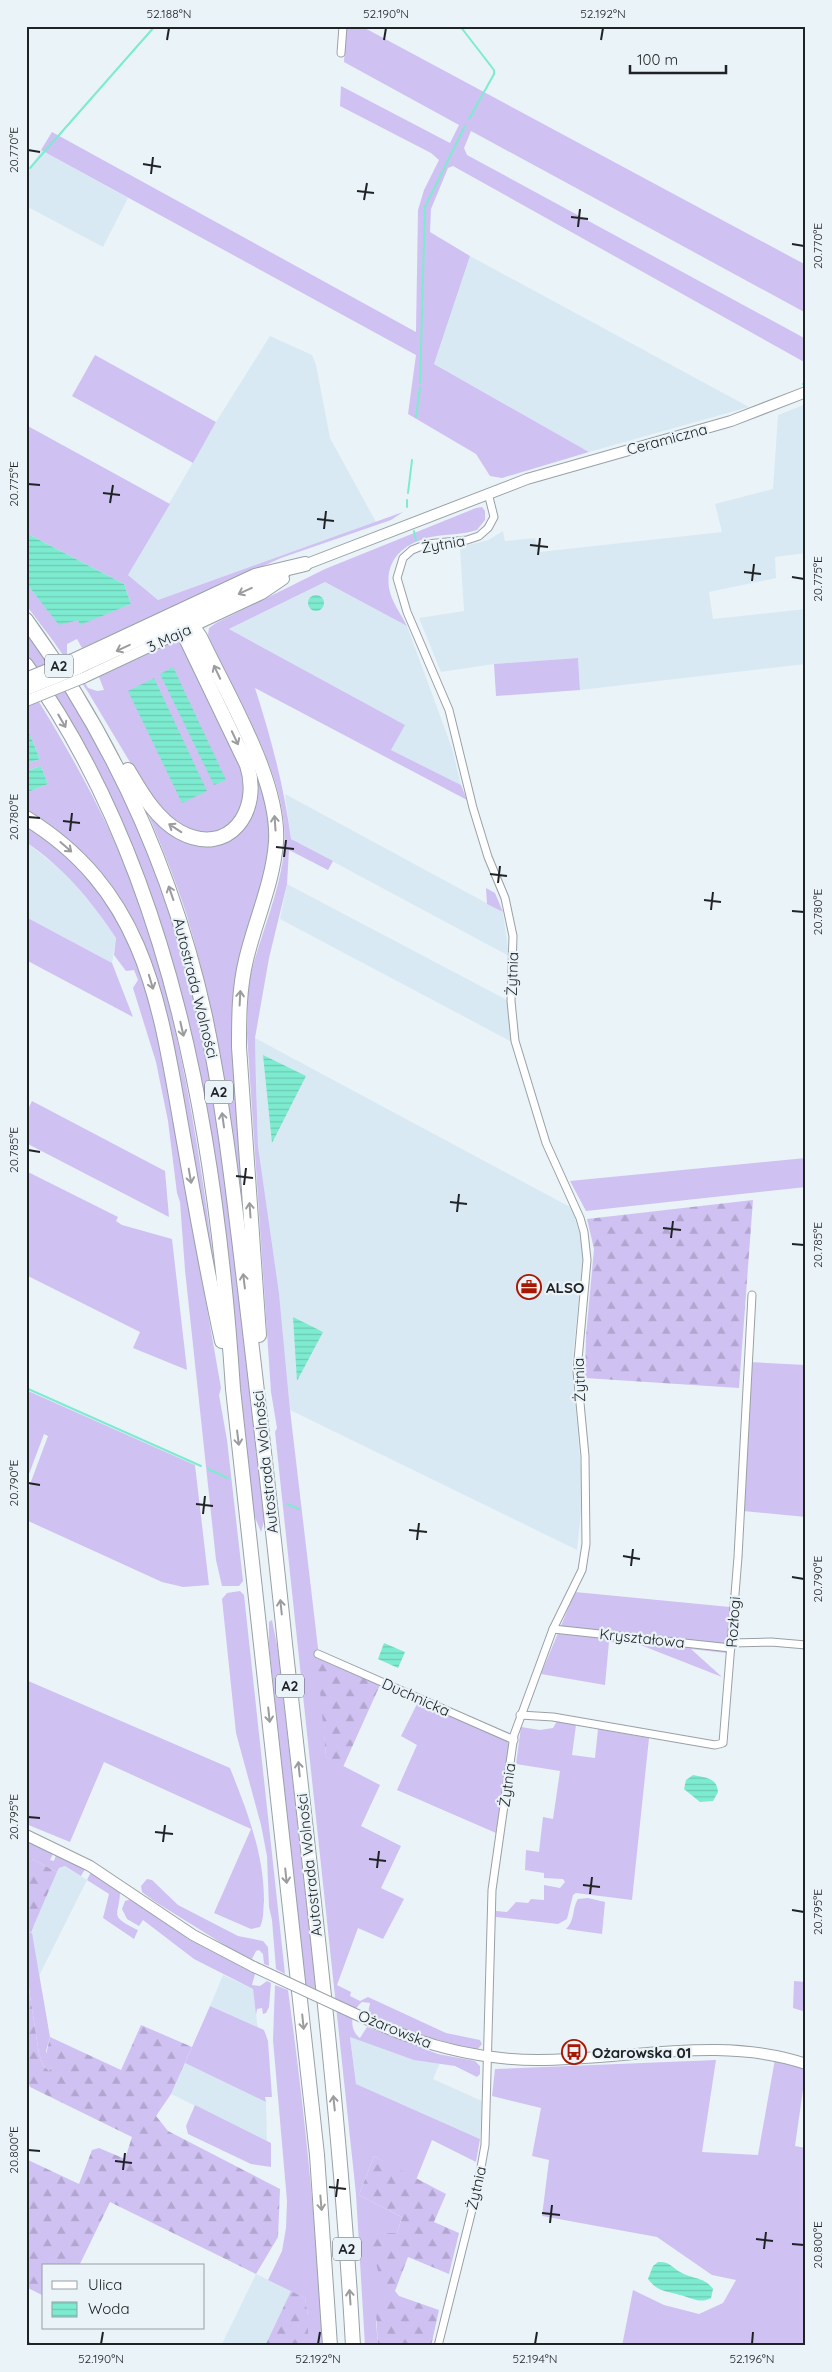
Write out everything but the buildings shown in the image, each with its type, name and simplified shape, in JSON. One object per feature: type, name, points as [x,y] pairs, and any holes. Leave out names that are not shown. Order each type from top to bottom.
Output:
[{"type":"highway","points":[[26,680],[78,669],[255,576],[305,564]]},
{"type":"highway","name":"Autostrada Wolności","points":[[26,620],[65,674],[89,713],[148,830],[174,900],[197,983],[220,1096],[263,1433],[340,2160],[353,2346]]},
{"type":"highway","points":[[89,713],[139,788],[167,823],[179,831],[200,838],[218,837],[232,830],[245,816],[249,806],[250,776],[186,626]]},
{"type":"highway","points":[[186,626],[200,637],[253,747],[267,783],[274,813],[276,841],[273,866],[242,979],[239,1037],[260,1344],[263,1433]]},
{"type":"highway","name":"Autostrada Wolności","points":[[26,665],[83,758],[112,818],[138,882],[164,957],[185,1042],[210,1176],[228,1314],[233,1389],[317,2155],[330,2346]]},
{"type":"highway","points":[[26,818],[60,842],[93,874],[126,920],[144,959],[161,1022],[213,1297],[233,1389]]},
{"type":"main road","name":"Ceramiczna","points":[[527,479],[596,458],[731,422],[766,410],[806,392]]},
{"type":"main road","name":"3 Maja","points":[[26,690],[186,626],[305,564],[527,479]]},
{"type":"main road","name":"3 Maja","points":[[26,701],[78,669]]},
{"type":"main road","name":"Ożarowska","points":[[26,1835],[90,1866],[193,1935],[254,1967],[366,2019],[430,2045],[486,2057],[540,2060],[656,2052],[751,2051],[771,2053],[806,2064]]},
{"type":"street","points":[[341,53],[342,26]]},
{"type":"street","name":"Żytnia","points":[[438,2346],[483,2161],[492,1890],[514,1740],[520,1715],[553,1629],[582,1570],[586,1544],[585,1456],[577,1371],[587,1248],[580,1218],[546,1143],[515,1041],[511,1001],[513,936],[504,898],[488,857],[473,808],[449,710],[407,612],[397,578],[403,558],[412,550],[427,544],[466,540],[484,533],[494,517],[488,493]]},
{"type":"street","name":"Rozłogi","points":[[520,1715],[554,1717],[720,1746],[724,1738],[731,1646],[752,1295]]},
{"type":"street","name":"Kryształowa","points":[[553,1629],[731,1646],[771,1642],[806,1645]]},
{"type":"street","name":"Duchnicka","points":[[318,1654],[514,1740]]},
{"type":"shaded area","points":[[41,150],[128,198],[103,247],[26,206],[26,176]]},
{"type":"shaded area","points":[[470,256],[749,407],[589,452],[434,364]]},
{"type":"shaded area","points":[[270,336],[312,355],[316,365],[330,438],[376,522],[158,600],[128,575],[216,422]]},
{"type":"shaded area","points":[[806,404],[806,553],[775,557],[776,578],[709,592],[713,619],[806,609],[806,664],[580,690],[578,658],[494,664],[441,672],[419,618],[464,611],[460,547],[488,540],[503,531],[505,541],[535,538],[539,552],[722,532],[715,504],[773,489],[778,415]]},
{"type":"shaded area","points":[[325,582],[407,626],[452,748],[461,785],[391,750],[404,725],[229,629]]},
{"type":"shaded area","points":[[285,794],[503,912],[509,956],[291,839]]},
{"type":"shaded area","points":[[26,842],[67,875],[94,905],[116,938],[112,963],[26,917]]},
{"type":"shaded area","points":[[287,884],[507,1000],[512,1042],[280,919]]},
{"type":"shaded area","points":[[255,1038],[572,1208],[584,1248],[572,1365],[583,1494],[577,1550],[290,1410],[279,1293],[258,1146]]},
{"type":"shaded area","points":[[65,1866],[87,1880],[39,1976],[31,1932],[59,1868]]},
{"type":"shaded area","points":[[223,1975],[253,1989],[258,2030],[210,2006]]},
{"type":"shaded area","points":[[350,2036],[440,2063],[433,2079],[482,2101],[480,2139],[356,2084]]},
{"type":"shaded area","points":[[185,2063],[266,2102],[267,2141],[171,2094]]},
{"type":"shaded area","points":[[256,2274],[291,2291],[265,2346],[221,2346]]},
{"type":"green space","points":[[346,26],[361,26],[806,265],[806,313],[471,131],[464,148],[467,155],[806,339],[806,363],[453,166],[448,168],[431,209],[430,232],[470,256],[434,364],[589,452],[502,478],[490,476],[476,454],[408,414],[416,355],[41,150],[52,132],[416,332],[418,210],[424,190],[439,160],[431,153],[340,106],[341,86],[450,143],[459,125],[344,62]]},
{"type":"green space","points":[[95,355],[216,422],[193,463],[72,396]]},
{"type":"green space","points":[[26,425],[170,504],[128,575],[158,600],[403,512],[391,520],[281,558],[82,648],[77,639],[67,644],[67,653],[88,688],[97,691],[104,690],[99,677],[176,641],[184,642],[243,766],[245,801],[230,825],[215,833],[185,830],[158,809],[88,692],[26,605],[26,583],[39,599],[78,620],[80,624],[131,604],[124,584],[26,533]]},
{"type":"green space","points":[[482,507],[485,511],[485,520],[477,530],[431,537],[413,543],[405,548],[394,560],[390,568],[389,588],[394,603],[407,626],[325,582],[229,629],[405,725],[391,750],[461,785],[467,800],[255,688],[276,762],[285,800],[291,839],[333,861],[328,870],[289,850],[287,884],[269,958],[255,1038],[258,1146],[279,1293],[290,1410],[318,1648],[326,1757],[380,1785],[361,1826],[401,1846],[381,1888],[404,1899],[383,1939],[358,1928],[337,1985],[351,1992],[350,1996],[360,2001],[368,1997],[446,2033],[480,2040],[482,2044],[477,2050],[419,2035],[368,2013],[370,2003],[362,2002],[353,2015],[352,2025],[360,2038],[367,2027],[438,2054],[475,2061],[480,2066],[480,2074],[477,2077],[455,2066],[414,2060],[350,2037],[356,2084],[480,2139],[476,2162],[432,2140],[416,2180],[374,2156],[359,2195],[402,2217],[397,2233],[380,2233],[388,2288],[392,2293],[376,2321],[378,2346],[365,2346],[356,2194],[275,1432],[277,1428],[271,1392],[247,1034],[249,984],[280,874],[283,859],[284,830],[280,801],[272,772],[261,744],[208,635],[209,628],[216,623],[325,569]]},
{"type":"green space","points":[[26,628],[47,656],[119,781],[161,876],[189,969],[212,1076],[227,1184],[265,1518],[261,1532],[254,1515],[226,1251],[175,975],[61,708],[26,655]]},
{"type":"green space","points":[[198,645],[255,767],[268,810],[270,836],[267,864],[238,967],[233,995],[234,1045],[249,1267],[226,1090],[209,1002],[182,901],[140,795],[155,815],[209,842],[255,803]]},
{"type":"green space","points":[[578,658],[580,690],[496,696],[494,664]]},
{"type":"green space","points":[[26,681],[85,781],[119,851],[147,924],[168,1001],[186,1081],[200,1163],[217,1285],[154,973],[137,927],[105,880],[26,814],[26,793],[48,784],[41,766],[26,771],[26,764],[40,759],[28,730],[26,731]]},
{"type":"green space","points":[[26,827],[60,851],[103,897],[125,933],[147,991],[161,1054],[221,1388],[219,1395],[227,1440],[243,1581],[239,1586],[222,1586],[216,1560],[185,1270],[180,1202],[177,1193],[168,1121],[156,1062],[133,988],[138,980],[134,970],[126,971],[114,955],[116,938],[87,898],[65,874],[26,842]]},
{"type":"green space","points":[[486,888],[495,893],[503,912],[487,904]]},
{"type":"green space","points":[[26,917],[112,963],[133,1017],[26,960]]},
{"type":"green space","points":[[32,1101],[165,1171],[169,1217],[26,1143],[26,1113]]},
{"type":"green space","points":[[806,1158],[806,1187],[586,1211],[570,1181]]},
{"type":"green space","points":[[26,1171],[118,1217],[116,1221],[122,1225],[172,1239],[187,1370],[133,1348],[140,1332],[26,1275]]},
{"type":"green space","points":[[753,1200],[739,1388],[585,1378],[586,1336],[594,1249],[587,1219]]},
{"type":"green space","points":[[750,1362],[806,1365],[806,1517],[743,1511]]},
{"type":"green space","points":[[26,1390],[195,1465],[209,1585],[183,1587],[162,1582],[26,1520],[26,1495],[48,1436],[44,1434],[26,1482]]},
{"type":"green space","points":[[240,1591],[244,1595],[285,1974],[276,1969],[272,1920],[269,1907],[267,1856],[261,1825],[236,1733],[222,1599],[227,1593]]},
{"type":"green space","points":[[575,1592],[730,1607],[726,1653],[691,1649],[722,1677],[638,1644],[609,1642],[605,1685],[541,1674]]},
{"type":"green space","points":[[272,1620],[278,1650],[316,1989],[305,1984],[269,1645],[269,1622]]},
{"type":"green space","points":[[317,1658],[380,1685],[343,1767],[326,1757]]},
{"type":"green space","points":[[26,1680],[230,1768],[258,1849],[264,1901],[263,1918],[260,1927],[251,1929],[214,1913],[251,1829],[104,1762],[70,1842],[26,1824]]},
{"type":"green space","points":[[418,1702],[505,1738],[509,1745],[496,1833],[397,1790],[417,1745],[401,1736]]},
{"type":"green space","points":[[557,1721],[576,1725],[572,1755],[595,1758],[598,1729],[649,1738],[632,1900],[576,1893],[573,1895],[567,1919],[558,1924],[496,1917],[496,1911],[507,1912],[516,1902],[528,1903],[531,1899],[544,1900],[544,1885],[560,1888],[565,1882],[563,1879],[544,1878],[544,1873],[525,1870],[526,1850],[539,1852],[543,1817],[553,1819],[560,1771],[516,1764],[521,1727],[540,1730],[553,1728]]},
{"type":"green space","points":[[26,1841],[53,1854],[50,1860],[54,1861],[56,1855],[85,1869],[81,1876],[65,1866],[59,1868],[57,1872],[26,1856]]},
{"type":"green space","points":[[26,1856],[57,1872],[31,1932],[26,1931]]},
{"type":"green space","points":[[91,1872],[120,1891],[117,1914],[122,1921],[138,1930],[134,1939],[103,1918],[109,1894],[87,1880]]},
{"type":"green space","points":[[147,1879],[152,1880],[178,1905],[238,1936],[263,1941],[268,1947],[269,1966],[264,1964],[263,1954],[259,1950],[256,1951],[252,1959],[231,1949],[154,1901],[142,1892],[141,1886]]},
{"type":"green space","points":[[588,1898],[605,1902],[602,1934],[566,1929],[571,1922],[578,1899]]},
{"type":"green space","points":[[131,1899],[188,1939],[255,1974],[252,1985],[260,1986],[267,1981],[271,1983],[269,2007],[266,2013],[263,2014],[262,2008],[257,2009],[256,2015],[253,1989],[194,1959],[143,1920],[139,1926],[127,1919],[122,1909],[125,1901]]},
{"type":"green space","points":[[26,1931],[32,1933],[50,2037],[46,2051],[51,2068],[49,2071],[43,2065],[39,2054],[26,1969]]},
{"type":"green space","points":[[26,1969],[39,2054],[43,2065],[49,2071],[51,2068],[46,2055],[50,2037],[121,2070],[141,2025],[192,2047],[171,2094],[156,2116],[168,2131],[280,2189],[278,2237],[256,2274],[110,2202],[80,2264],[42,2264],[42,2295],[26,2287],[26,2159],[79,2184],[92,2150],[99,2148],[125,2159],[132,2137],[30,2087],[26,2076]]},
{"type":"green space","points":[[794,1981],[806,1982],[806,2012],[793,2008]]},
{"type":"green space","points":[[275,1985],[288,1990],[294,2034],[313,2212],[322,2346],[308,2346],[308,2315],[305,2298],[268,2280],[282,2251],[286,2228],[287,2201],[273,2040]]},
{"type":"green space","points":[[210,2006],[264,2030],[268,2041],[272,2097],[265,2097],[266,2102],[185,2063]]},
{"type":"green space","points":[[775,2059],[806,2069],[795,2146],[806,2148],[806,2346],[622,2346],[633,2290],[664,2305],[699,2314],[723,2303],[736,2280],[712,2275],[657,2237],[542,2216],[549,2160],[532,2156],[541,2108],[492,2096],[495,2069],[716,2060],[702,2152],[758,2155]]},
{"type":"green space","points":[[195,2105],[271,2143],[271,2167],[251,2164],[188,2134],[186,2126]]},
{"type":"green space","points":[[374,2156],[446,2194],[434,2222],[459,2233],[449,2274],[408,2257],[395,2291],[399,2296],[439,2310],[431,2346],[378,2346],[376,2312],[379,2301],[391,2292],[380,2279],[372,2248],[373,2237],[380,2233],[397,2233],[402,2217],[359,2195]]},
{"type":"green space","points":[[291,2291],[305,2298],[308,2315],[308,2346],[265,2346]]},
{"type":"water","points":[[26,533],[124,584],[131,604],[80,625],[78,620],[59,625],[26,583]]},
{"type":"water","points":[[316,595],[322,597],[324,603],[322,609],[316,611],[310,609],[308,603],[310,597]]},
{"type":"water","points":[[173,667],[226,780],[214,785],[160,674]]},
{"type":"water","points":[[154,678],[207,791],[182,803],[128,691]]},
{"type":"water","points":[[28,730],[40,759],[26,764],[26,731]]},
{"type":"water","points":[[41,766],[48,784],[26,793],[26,771]]},
{"type":"water","points":[[263,1055],[306,1076],[272,1143]]},
{"type":"water","points":[[293,1317],[323,1332],[297,1381]]},
{"type":"water","points":[[384,1643],[405,1652],[398,1668],[378,1659]]},
{"type":"water","points":[[693,1775],[710,1779],[715,1783],[718,1792],[713,1801],[700,1802],[684,1789],[686,1780]]},
{"type":"water","points":[[658,2262],[668,2264],[686,2275],[706,2282],[713,2289],[711,2298],[696,2300],[662,2290],[655,2286],[648,2279],[653,2266]]},
{"type":"waterway","points":[[30,168],[155,26]]},
{"type":"waterway","points":[[460,26],[494,70],[494,74],[469,119]]},
{"type":"waterway","points":[[420,383],[425,207],[465,126]]},
{"type":"waterway","points":[[416,417],[420,387]]},
{"type":"waterway","points":[[408,493],[412,460]]},
{"type":"waterway","points":[[407,500],[407,507]]},
{"type":"waterway","points":[[414,531],[416,540]]},
{"type":"waterway","points":[[26,1388],[201,1466]]},
{"type":"waterway","points":[[208,1469],[228,1478]]},
{"type":"waterway","points":[[287,1504],[299,1509]]},
{"type":"place","name":"ALSO","points":[[529,1287]]},
{"type":"place","name":"Ożarowska 01","points":[[574,2052]]}]
